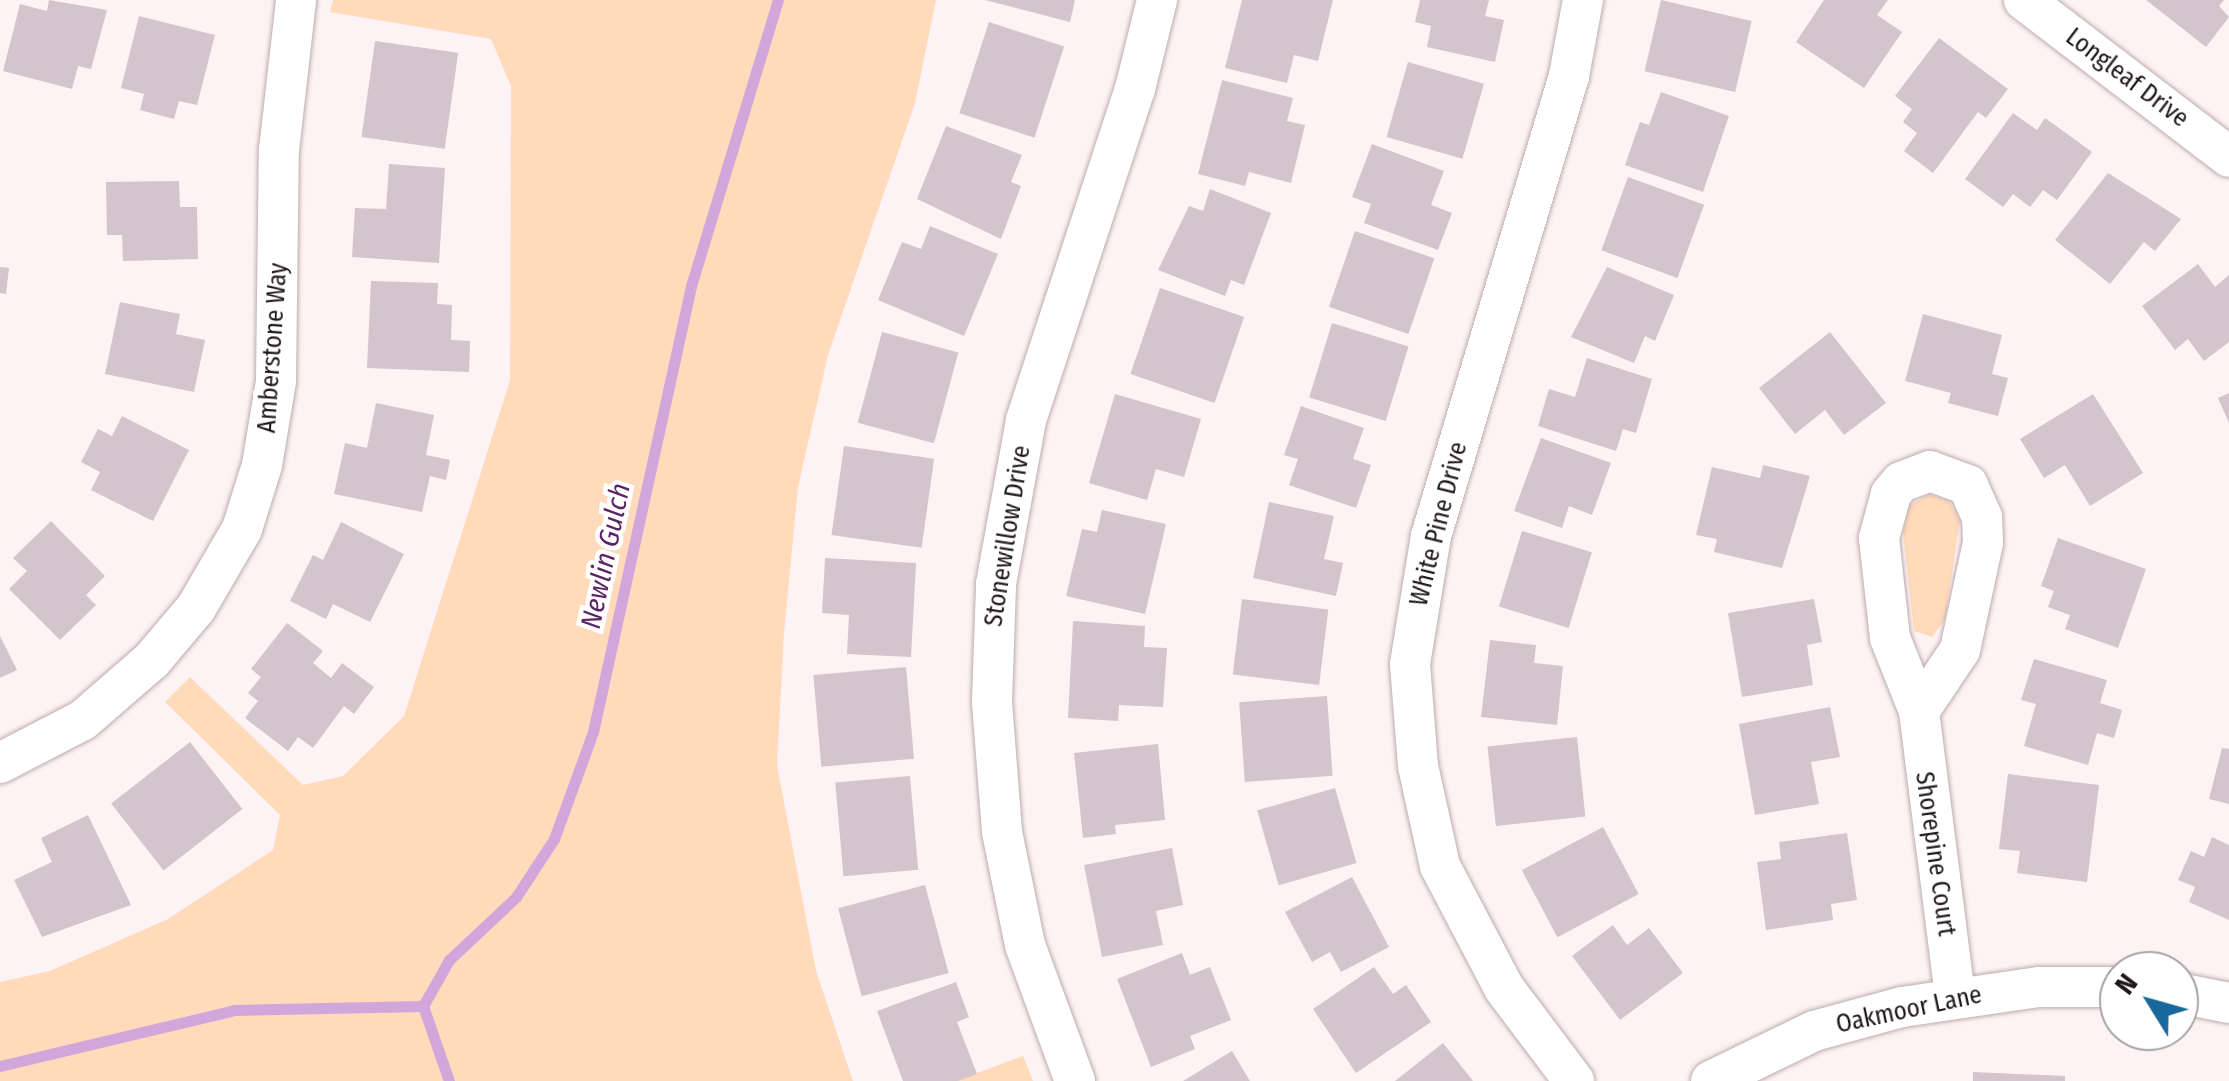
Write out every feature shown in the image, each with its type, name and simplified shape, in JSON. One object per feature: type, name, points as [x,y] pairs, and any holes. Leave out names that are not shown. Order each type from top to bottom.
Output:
[{"type":"street","name":"Amberstone Way","points":[[0,763],[83,720],[152,660],[196,608],[242,529],[262,466],[276,381],[279,150],[296,0]]},
{"type":"street","name":"Stonewillow Drive","points":[[1076,1081],[1025,944],[1002,832],[993,735],[995,600],[1026,420],[1135,89],[1156,0]]},
{"type":"street","name":"White Pine Drive","points":[[1574,1081],[1504,988],[1440,866],[1418,766],[1410,664],[1431,536],[1570,76],[1583,0]]},
{"type":"street","name":"Longleaf Drive","points":[[2024,0],[2229,156]]},
{"type":"street","name":"Shorepine Court","points":[[1919,710],[1960,650],[1983,542],[1982,517],[1968,486],[1930,471],[1902,482],[1891,494],[1879,538],[1890,638],[1919,710],[1955,997]]},
{"type":"street","name":"Oakmoor Lane","points":[[1711,1081],[1814,1032],[1955,997],[2099,988]]},
{"type":"street","points":[[2199,997],[2229,1004]]},
{"type":"shaded area","points":[[333,0],[936,0],[915,103],[828,355],[798,487],[784,633],[777,765],[816,971],[853,1081],[0,1081],[0,982],[50,971],[168,919],[273,850],[280,815],[165,702],[190,677],[303,785],[343,776],[404,716],[510,380],[511,86],[491,39],[330,12]]},
{"type":"shaded area","points":[[1929,494],[1949,501],[1960,519],[1945,620],[1932,637],[1914,631],[1903,533],[1909,506]]},
{"type":"shaded area","points":[[1023,1056],[1033,1081],[956,1081]]},
{"type":"building","points":[[49,0],[107,10],[91,69],[78,66],[72,89],[3,71],[20,4],[47,11]]},
{"type":"building","points":[[985,0],[1075,0],[1070,22]]},
{"type":"building","points":[[1242,0],[1333,0],[1318,61],[1294,55],[1287,83],[1225,68]]},
{"type":"building","points":[[1420,0],[1489,0],[1485,16],[1504,20],[1495,62],[1427,47],[1431,26],[1415,22]]},
{"type":"building","points":[[1661,0],[1752,21],[1735,92],[1645,71]]},
{"type":"building","points":[[1824,0],[1888,0],[1877,15],[1902,32],[1864,88],[1796,42]]},
{"type":"building","points":[[2146,0],[2224,0],[2219,6],[2229,17],[2206,47]]},
{"type":"building","points":[[139,16],[215,35],[197,105],[179,101],[174,119],[140,110],[144,94],[121,88]]},
{"type":"building","points":[[989,22],[1064,46],[1034,138],[959,113]]},
{"type":"building","points":[[1939,38],[2008,89],[1986,118],[1978,112],[1933,173],[1904,151],[1917,133],[1903,122],[1912,109],[1895,96]]},
{"type":"building","points":[[375,41],[458,53],[445,149],[362,137]]},
{"type":"building","points":[[1408,62],[1484,84],[1462,159],[1387,137]]},
{"type":"building","points":[[1222,80],[1293,98],[1287,121],[1305,125],[1291,183],[1249,172],[1245,186],[1198,174]]},
{"type":"building","points":[[1661,92],[1729,116],[1703,192],[1625,165],[1640,122],[1649,125]]},
{"type":"building","points":[[2013,113],[2037,130],[2045,118],[2092,152],[2057,200],[2043,190],[2030,207],[2013,194],[2003,207],[1965,179]]},
{"type":"building","points":[[946,126],[1022,155],[1011,182],[1021,186],[1001,239],[917,199]]},
{"type":"building","points":[[1372,144],[1444,171],[1431,205],[1452,213],[1438,250],[1364,223],[1371,204],[1352,197]]},
{"type":"building","points":[[389,164],[445,168],[439,263],[352,257],[355,208],[386,209]]},
{"type":"building","points":[[2108,173],[2181,219],[2155,251],[2144,242],[2110,284],[2055,240]]},
{"type":"building","points":[[1628,177],[1704,205],[1677,278],[1601,250]]},
{"type":"building","points":[[179,181],[180,207],[197,207],[198,259],[123,261],[122,235],[107,235],[106,182]]},
{"type":"building","points":[[1210,189],[1271,213],[1244,285],[1231,280],[1225,296],[1158,270],[1189,206],[1203,211]]},
{"type":"building","points":[[930,226],[998,254],[964,336],[878,300],[902,242],[921,249]]},
{"type":"building","points":[[1355,231],[1434,258],[1408,334],[1329,307]]},
{"type":"building","points":[[2198,264],[2215,287],[2229,275],[2229,342],[2204,361],[2188,339],[2175,350],[2142,306]]},
{"type":"building","points":[[0,267],[9,268],[6,294],[0,293]]},
{"type":"building","points":[[1607,267],[1674,295],[1655,341],[1645,336],[1634,363],[1571,337]]},
{"type":"building","points":[[371,281],[438,283],[437,304],[452,305],[451,340],[470,341],[469,372],[367,368]]},
{"type":"building","points":[[1160,288],[1244,317],[1215,403],[1130,374]]},
{"type":"building","points":[[120,302],[180,314],[176,334],[205,340],[194,392],[105,374]]},
{"type":"building","points":[[1923,314],[2002,335],[1992,374],[2008,378],[1998,416],[1948,403],[1951,393],[1905,381]]},
{"type":"building","points":[[1332,323],[1409,346],[1386,421],[1309,398]]},
{"type":"building","points":[[882,332],[958,352],[934,443],[858,423]]},
{"type":"building","points":[[1830,332],[1886,403],[1844,435],[1825,410],[1795,434],[1759,388]]},
{"type":"building","points":[[1587,358],[1652,379],[1636,433],[1623,429],[1616,451],[1538,426],[1549,389],[1575,397]]},
{"type":"building","points":[[2229,393],[2229,423],[2218,398]]},
{"type":"building","points":[[1115,394],[1201,419],[1184,477],[1156,469],[1147,500],[1089,483]]},
{"type":"building","points":[[2093,394],[2143,473],[2090,506],[2065,465],[2044,478],[2020,439]]},
{"type":"building","points":[[376,403],[434,415],[426,455],[450,460],[446,480],[430,476],[422,512],[334,494],[345,443],[367,448]]},
{"type":"building","points":[[1301,406],[1364,428],[1353,459],[1371,465],[1356,508],[1289,485],[1298,459],[1284,455]]},
{"type":"building","points":[[122,416],[189,450],[153,521],[91,490],[100,472],[81,462],[98,429],[112,436]]},
{"type":"building","points":[[1541,438],[1611,463],[1592,515],[1569,506],[1562,528],[1514,511]]},
{"type":"building","points":[[844,446],[934,459],[922,548],[831,535]]},
{"type":"building","points":[[1763,465],[1810,476],[1782,568],[1714,552],[1717,539],[1696,535],[1712,467],[1760,478]]},
{"type":"building","points":[[1269,502],[1334,516],[1324,559],[1343,563],[1336,596],[1253,578]]},
{"type":"building","points":[[1102,510],[1166,524],[1145,614],[1066,596],[1082,529],[1097,532]]},
{"type":"building","points":[[51,521],[105,576],[86,595],[96,605],[60,640],[9,589],[27,571],[13,558]]},
{"type":"building","points":[[341,522],[404,554],[370,622],[333,604],[326,619],[290,601],[313,555],[323,560]]},
{"type":"building","points":[[1522,531],[1592,552],[1569,628],[1499,607]]},
{"type":"building","points":[[2058,538],[2146,569],[2118,648],[2065,629],[2070,615],[2048,607],[2054,591],[2041,586]]},
{"type":"building","points":[[825,558],[916,563],[911,657],[847,654],[849,615],[822,613]]},
{"type":"building","points":[[1242,599],[1328,610],[1319,685],[1233,674]]},
{"type":"building","points":[[1814,599],[1822,642],[1807,645],[1813,685],[1742,697],[1728,613]]},
{"type":"building","points":[[1073,621],[1145,626],[1144,647],[1167,648],[1163,707],[1119,705],[1118,721],[1068,718]]},
{"type":"building","points":[[287,623],[323,651],[313,663],[331,678],[342,663],[374,687],[354,714],[344,706],[313,748],[298,737],[288,751],[245,718],[258,701],[248,693],[261,677],[251,669]]},
{"type":"building","points":[[0,636],[17,670],[0,678]]},
{"type":"building","points":[[1490,640],[1536,645],[1534,663],[1563,666],[1557,725],[1481,717]]},
{"type":"building","points":[[2034,659],[2107,680],[2100,703],[2122,710],[2114,738],[2097,733],[2088,765],[2024,746],[2036,704],[2021,700]]},
{"type":"building","points":[[906,667],[914,759],[821,767],[813,675]]},
{"type":"building","points":[[1327,696],[1333,776],[1245,782],[1239,702]]},
{"type":"building","points":[[1830,707],[1840,757],[1811,762],[1819,804],[1755,815],[1739,724]]},
{"type":"building","points":[[1577,737],[1585,817],[1496,826],[1487,746]]},
{"type":"building","points":[[190,742],[242,809],[164,871],[111,804]]},
{"type":"building","points":[[1158,744],[1165,820],[1115,825],[1116,834],[1083,838],[1074,753]]},
{"type":"building","points":[[2222,748],[2229,749],[2229,804],[2209,799]]},
{"type":"building","points":[[2008,774],[2099,785],[2087,882],[2017,873],[2020,851],[1999,849]]},
{"type":"building","points":[[910,776],[918,870],[843,876],[835,783]]},
{"type":"building","points":[[1335,788],[1356,863],[1279,885],[1257,810]]},
{"type":"building","points":[[88,815],[131,905],[42,937],[14,880],[52,862],[41,838]]},
{"type":"building","points":[[1603,827],[1639,894],[1557,937],[1522,870]]},
{"type":"building","points":[[1847,833],[1857,900],[1831,904],[1833,920],[1766,930],[1757,862],[1781,859],[1779,842]]},
{"type":"building","points":[[2212,837],[2229,845],[2229,920],[2189,902],[2195,887],[2178,880],[2191,851],[2204,857]]},
{"type":"building","points":[[1172,848],[1183,905],[1156,911],[1163,945],[1102,957],[1084,865]]},
{"type":"building","points":[[1352,877],[1389,947],[1341,972],[1330,952],[1312,962],[1285,912]]},
{"type":"building","points":[[925,885],[949,973],[862,996],[838,908]]},
{"type":"building","points":[[1613,925],[1627,945],[1649,928],[1683,973],[1620,1020],[1572,956]]},
{"type":"building","points":[[1182,953],[1190,975],[1210,967],[1231,1020],[1190,1036],[1195,1049],[1151,1067],[1117,979]]},
{"type":"building","points":[[1374,967],[1393,994],[1406,985],[1431,1022],[1356,1073],[1313,1009]]},
{"type":"building","points":[[956,982],[969,1017],[957,1022],[977,1074],[958,1081],[903,1081],[877,1011]]},
{"type":"building","points":[[1443,1043],[1473,1081],[1395,1081]]},
{"type":"building","points":[[1232,1051],[1250,1081],[1183,1081]]},
{"type":"building","points":[[1973,1072],[2065,1076],[2065,1081],[1973,1081]]},
{"type":"waterway","name":"Newlin Gulch","points":[[449,1081],[423,1006],[449,960],[516,897],[554,839],[593,732],[691,286],[778,0]]},
{"type":"waterway","points":[[0,1066],[235,1010],[423,1006]]}]
